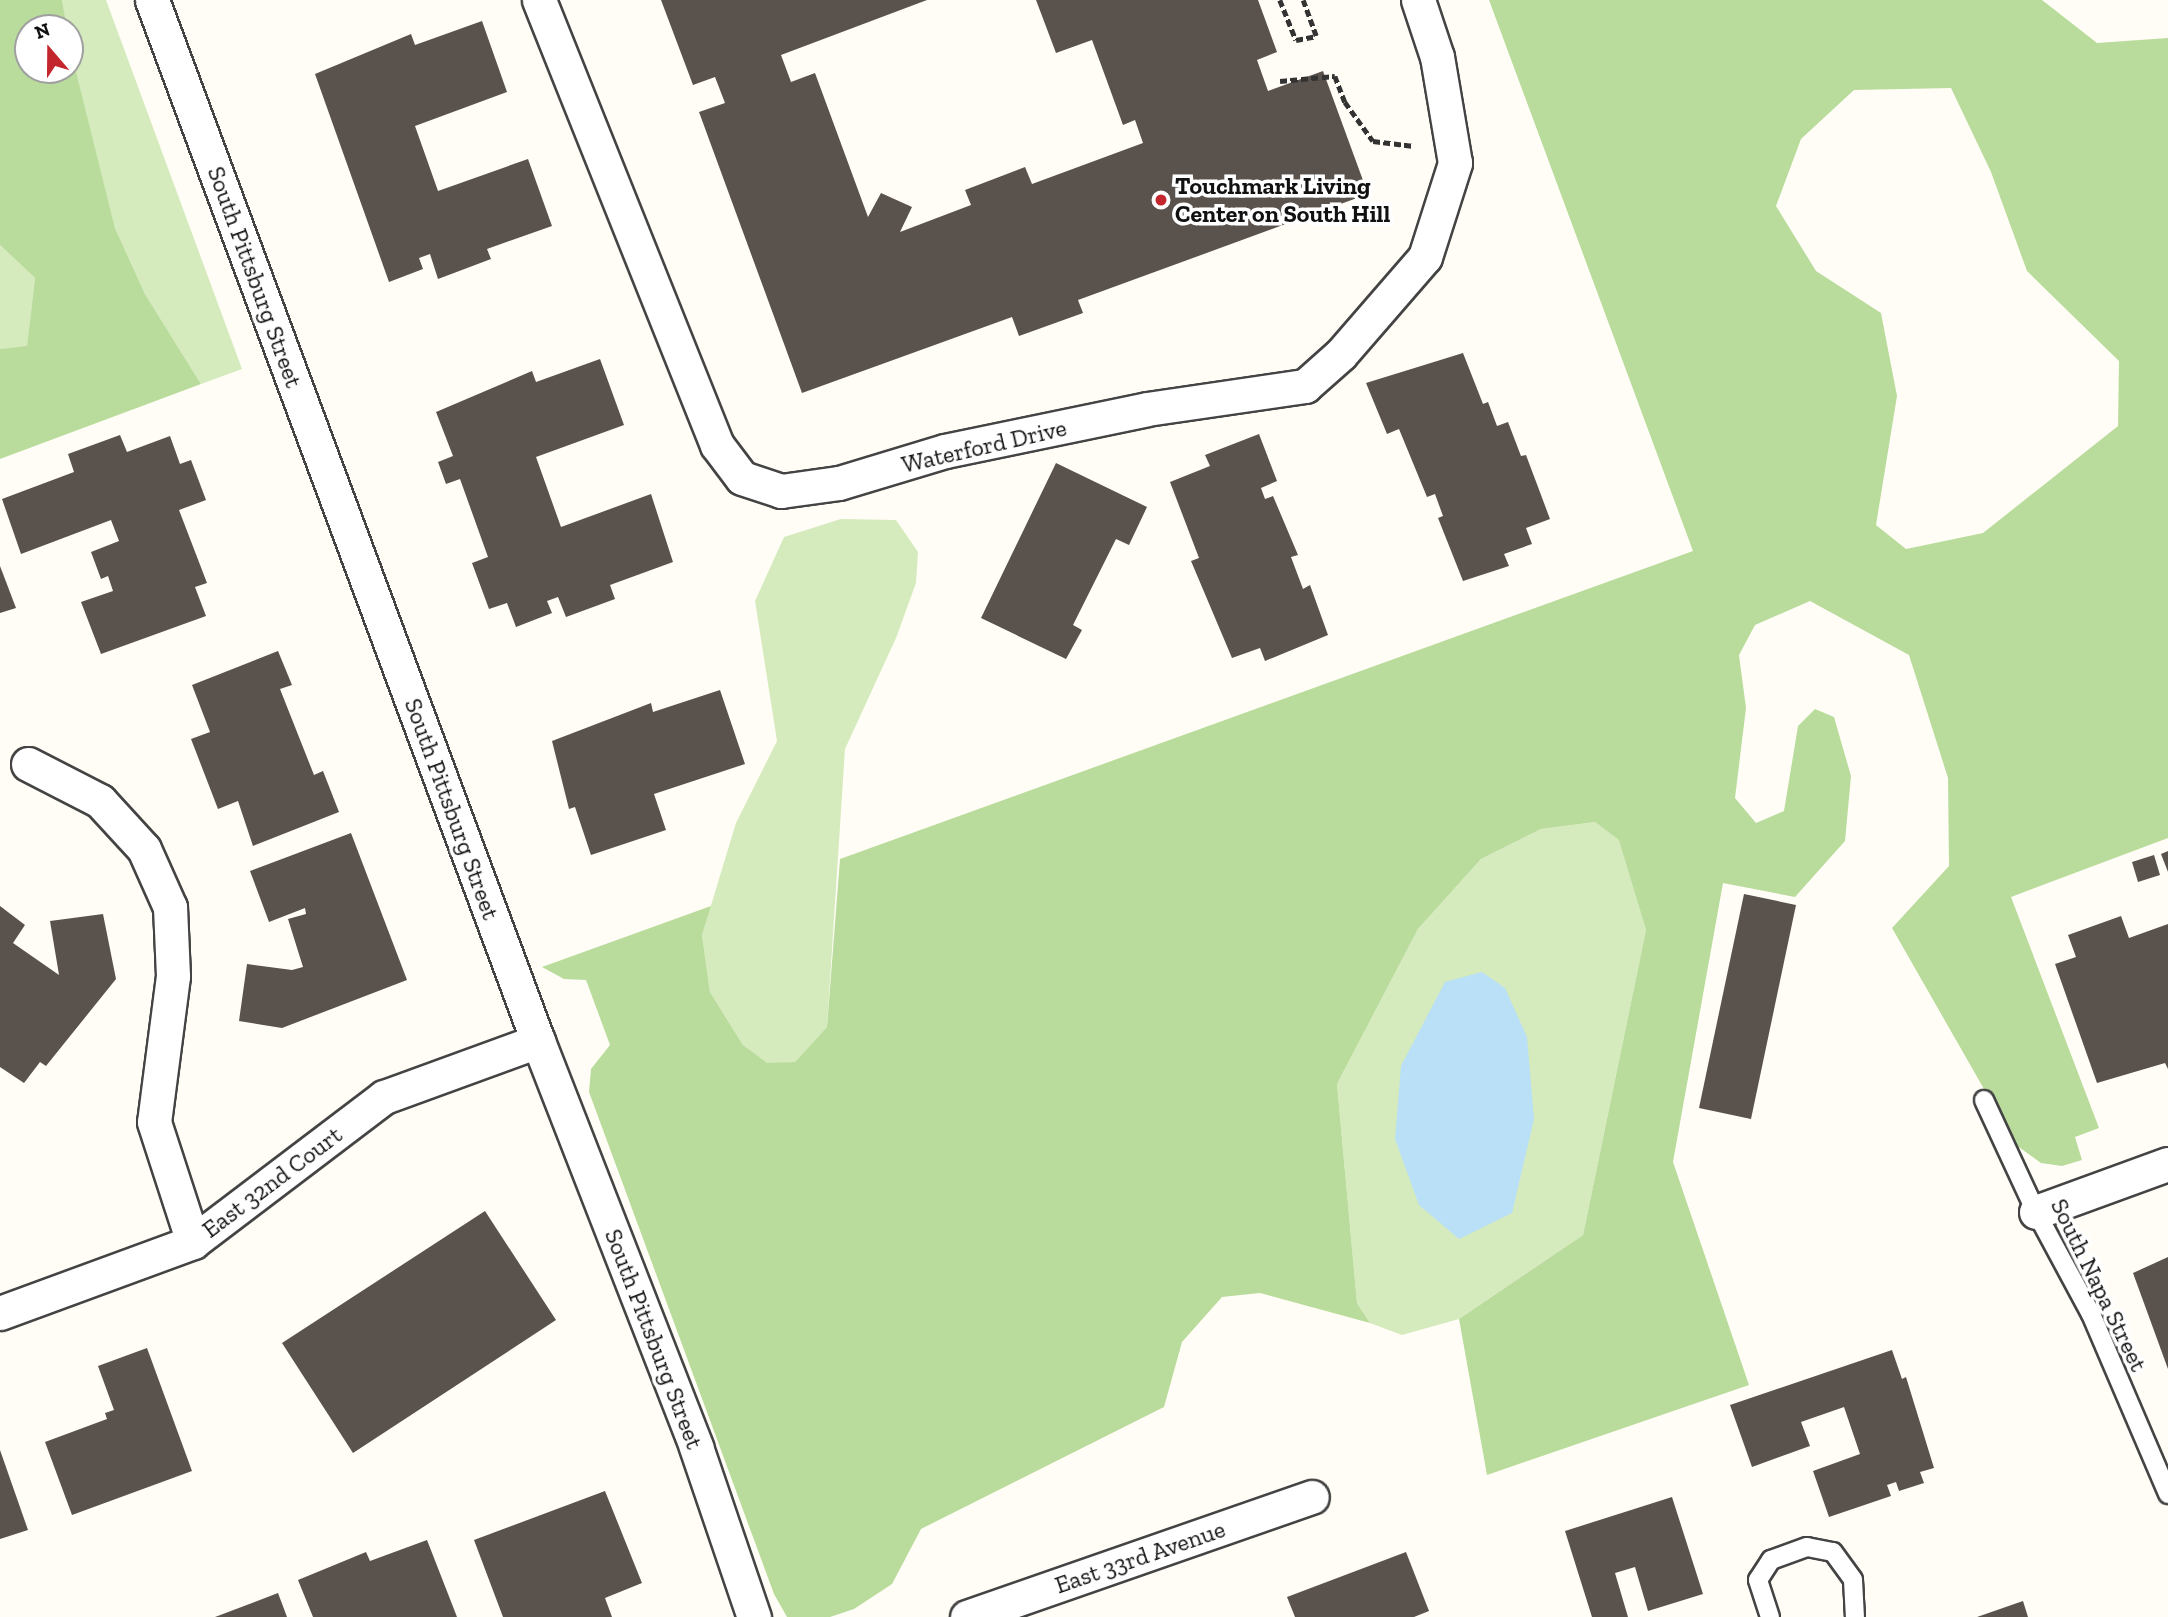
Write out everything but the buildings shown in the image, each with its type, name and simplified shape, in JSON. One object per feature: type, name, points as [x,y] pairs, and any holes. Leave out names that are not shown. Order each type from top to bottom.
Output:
[{"type":"street","name":"South Pittsburg Street","points":[[152,0],[538,1041],[696,1447],[754,1617]]},
{"type":"street","name":"Waterford Drive","points":[[539,0],[717,445],[742,478],[781,491],[839,482],[945,451],[1147,409],[1305,386],[1341,354],[1425,257],[1455,163],[1437,57],[1418,0]]},
{"type":"street","points":[[28,764],[100,800],[144,849],[170,907],[173,976],[154,1122],[193,1242]]},
{"type":"street","name":"East 32nd Court","points":[[0,1313],[193,1242],[384,1097],[538,1041]]},
{"type":"street","points":[[2036,1212],[2168,1164]]},
{"type":"street","name":"East 33rd Avenue","points":[[967,1617],[1312,1497]]},
{"type":"lane","name":"South Napa Street","points":[[1984,1100],[2036,1212],[2091,1314],[2168,1494]]},
{"type":"lane","points":[[1770,1617],[1758,1580],[1771,1560],[1807,1548],[1833,1552],[1840,1561],[1853,1580],[1855,1617]]},
{"type":"path","points":[[1280,0],[1296,40],[1316,36],[1303,0]]},
{"type":"path","points":[[1280,81],[1335,76],[1345,102],[1373,141],[1453,152]]},
{"type":"green space","points":[[0,0],[62,0],[64,14],[14,14],[14,84],[79,84],[115,228],[145,294],[201,384],[0,459],[0,349],[27,346],[35,278],[0,245]]},
{"type":"green space","points":[[62,0],[106,0],[242,369],[201,384],[145,294],[115,228],[78,84],[84,84],[84,14],[64,14]]},
{"type":"green space","points":[[1489,0],[2042,0],[2097,43],[2168,38],[2168,838],[2011,897],[2099,1128],[2075,1137],[2082,1160],[2062,1166],[2041,1163],[2016,1145],[1892,928],[1949,866],[1948,778],[1909,655],[1810,601],[1755,625],[1739,655],[1746,708],[1735,798],[1756,823],[1784,811],[1798,726],[1815,709],[1834,717],[1851,776],[1845,841],[1795,897],[1723,883],[1673,1162],[1749,1385],[1487,1475],[1459,1319],[1583,1235],[1646,930],[1619,840],[1595,822],[1541,829],[1481,859],[1418,929],[1337,1084],[1357,1303],[1370,1323],[1260,1293],[1222,1297],[1182,1342],[1164,1407],[921,1529],[892,1584],[854,1609],[830,1617],[787,1617],[774,1594],[589,1092],[591,1069],[610,1045],[586,980],[564,979],[542,967],[711,906],[702,935],[710,992],[743,1045],[767,1063],[795,1062],[827,1027],[840,859],[1693,551]],"holes":[[[1951,88],[1991,172],[2027,271],[2119,361],[2118,426],[1983,533],[1906,549],[1876,525],[1897,396],[1881,313],[1816,271],[1776,206],[1801,139],[1854,90]]]},
{"type":"green space","points":[[0,245],[35,278],[27,347],[0,349]]},
{"type":"green space","points":[[841,519],[896,520],[918,552],[916,583],[896,638],[845,749],[827,1027],[795,1062],[767,1064],[743,1045],[710,992],[702,935],[736,823],[777,741],[755,601],[784,537]]},
{"type":"green space","points":[[1595,822],[1620,840],[1646,930],[1583,1235],[1459,1319],[1402,1335],[1370,1323],[1357,1303],[1337,1084],[1418,929],[1481,859],[1541,829]]},
{"type":"water","points":[[1482,972],[1505,988],[1527,1037],[1534,1119],[1512,1213],[1459,1239],[1419,1205],[1395,1139],[1401,1066],[1445,982]]},
{"type":"place","name":"Touchmark Living Center on South Hill","points":[[1161,200]]}]
